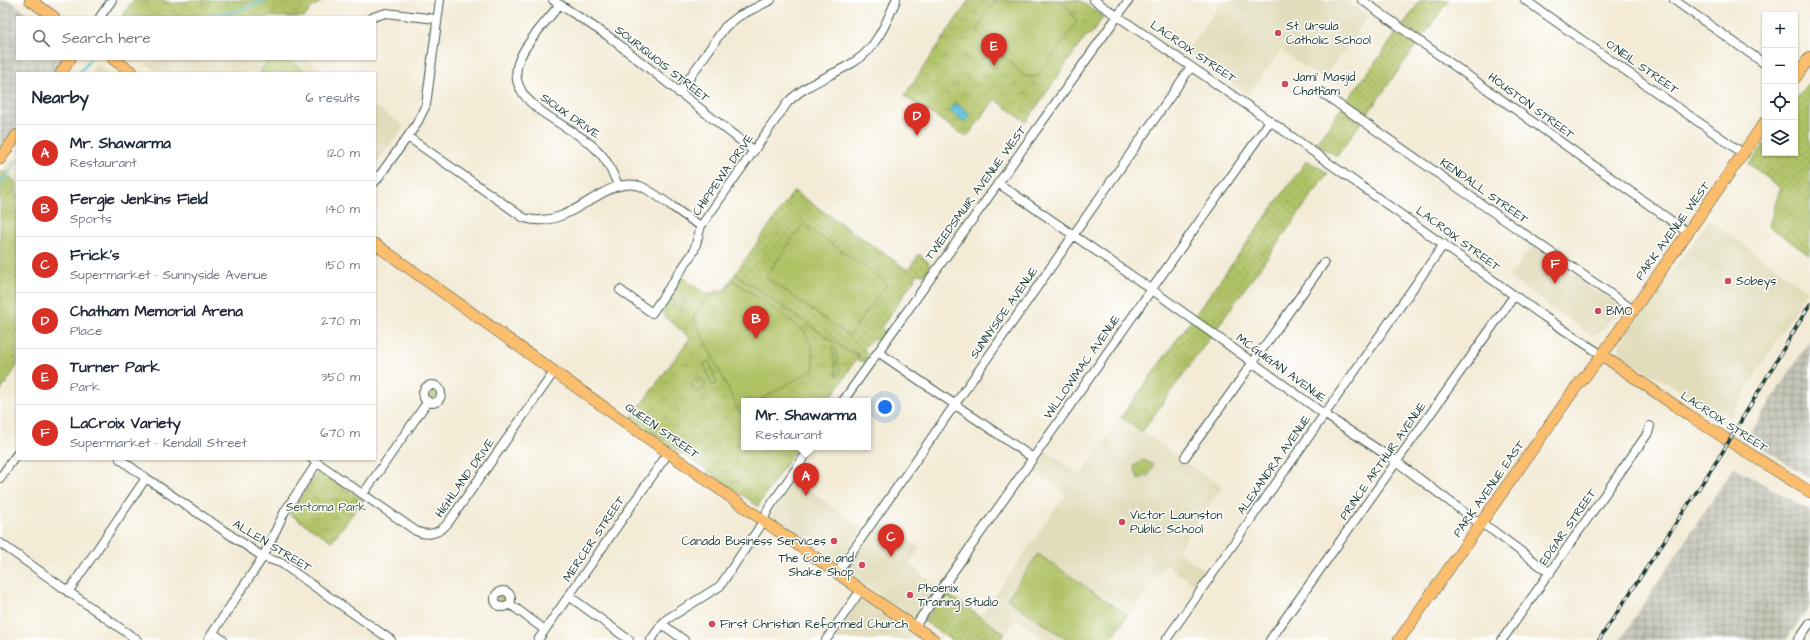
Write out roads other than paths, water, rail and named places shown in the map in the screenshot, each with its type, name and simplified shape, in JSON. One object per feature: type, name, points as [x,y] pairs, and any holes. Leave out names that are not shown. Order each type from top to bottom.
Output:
[{"type":"main road","points":[[30,0],[53,16]]},
{"type":"main road","points":[[1798,74],[1810,57]]},
{"type":"main road","points":[[61,72],[69,60]]},
{"type":"main road","points":[[114,60],[132,72]]},
{"type":"main road","name":"PARK AVENUE WEST","points":[[1602,355],[1632,309],[1744,154],[1762,127]]},
{"type":"main road","points":[[0,159],[16,137]]},
{"type":"main road","name":"QUEEN STREET","points":[[376,245],[837,573],[934,640]]},
{"type":"main road","name":"LACROIX STREET","points":[[1602,355],[1690,416],[1810,492]]},
{"type":"main road","name":"PARK AVENUE EAST","points":[[1399,640],[1574,390],[1602,355]]},
{"type":"street","points":[[101,16],[112,0]]},
{"type":"street","points":[[376,181],[408,137],[423,112],[427,97],[436,19],[440,0]]},
{"type":"street","points":[[679,93],[725,27],[739,16],[771,0]]},
{"type":"street","name":"CHIPPEWA DRIVE","points":[[618,185],[631,185],[645,189],[701,226],[795,95],[854,62],[869,49],[883,28],[896,0]]},
{"type":"street","name":"LACROIX STREET","points":[[1094,0],[1270,121],[1444,244],[1514,296],[1602,355]]},
{"type":"street","name":"TWEEDSMUIR AVENUE WEST","points":[[845,398],[1129,0]]},
{"type":"street","name":"HOUSTON STREET","points":[[1362,0],[1687,232]]},
{"type":"street","name":"O'NEIL STREET","points":[[1525,0],[1744,154]]},
{"type":"street","points":[[1674,0],[1762,62]]},
{"type":"street","name":"SOURIQUOIS STREET","points":[[556,2],[608,36],[754,151]]},
{"type":"street","name":"SIOUX DRIVE","points":[[556,2],[521,56],[517,71],[518,82],[526,100],[586,140],[596,149],[604,158],[618,185]]},
{"type":"street","points":[[376,16],[386,12],[436,19]]},
{"type":"street","name":"SUNNYSIDE AVENUE","points":[[837,573],[1191,67]]},
{"type":"street","name":"KENDALL STREET","points":[[1321,92],[1632,309]]},
{"type":"street","name":"WILLOWMAC AVENUE","points":[[915,626],[1270,121]]},
{"type":"street","points":[[408,137],[518,215],[530,220],[543,221],[559,218],[618,185]]},
{"type":"street","name":"MCGUIGAN AVENUE","points":[[998,183],[1151,289],[1324,414],[1397,462],[1550,573]]},
{"type":"street","points":[[620,290],[652,312],[694,251],[701,226]]},
{"type":"street","name":"ALEXANDRA AVENUE","points":[[1166,640],[1444,244]]},
{"type":"street","points":[[1185,457],[1324,263]]},
{"type":"street","name":"PRINCE ARTHUR AVENUE","points":[[1270,640],[1514,296]]},
{"type":"street","points":[[878,352],[1033,458]]},
{"type":"street","name":"HIGHLAND DRIVE","points":[[315,461],[419,533],[431,534],[439,532],[448,523],[554,372]]},
{"type":"street","points":[[363,494],[428,401]]},
{"type":"street","name":"EDGAR STREET","points":[[1502,640],[1648,433],[1650,426]]},
{"type":"street","points":[[651,640],[662,624],[720,586],[809,450]]},
{"type":"street","name":"MERCER STREET","points":[[538,640],[669,452]]},
{"type":"street","points":[[0,478],[16,455]]},
{"type":"street","name":"ALLEN STREET","points":[[121,460],[263,556],[281,563],[391,640]]},
{"type":"street","points":[[208,640],[263,556],[285,511],[315,461]]},
{"type":"street","points":[[68,592],[146,478]]},
{"type":"street","points":[[0,543],[138,640]]},
{"type":"street","points":[[826,640],[861,590]]},
{"type":"street","points":[[569,596],[629,640]]},
{"type":"street","points":[[510,604],[545,630]]},
{"type":"street","points":[[1798,640],[1810,623]]},
{"type":"street","points":[[662,624],[684,640]]},
{"type":"street","points":[[213,633],[223,640]]},
{"type":"water","points":[[955,103],[971,114],[965,122],[949,111]]},
{"type":"waterway","points":[[204,16],[237,11],[267,0]]},
{"type":"waterway","points":[[80,72],[90,60]]},
{"type":"waterway","points":[[0,185],[16,162]]},
{"type":"railway","points":[[1599,640],[1722,453],[1810,304]]},
{"type":"place","name":"St. Ursula Catholic School","points":[[1278,33]]},
{"type":"place","name":"Turner Park","points":[[994,66]]},
{"type":"place","name":"Jami' Masjid Chatham","points":[[1285,84]]},
{"type":"place","name":"Chatham Memorial Arena","points":[[917,136]]},
{"type":"place","name":"Sobeys","points":[[1728,281]]},
{"type":"place","name":"LaCroix Variety","points":[[1555,284]]},
{"type":"place","name":"BMO","points":[[1598,311]]},
{"type":"place","name":"Fergie Jenkins Field","points":[[756,339]]},
{"type":"place","name":"Mr. Shawarma","points":[[806,496]]},
{"type":"place","name":"Victor Lauriston Public School","points":[[1122,522]]},
{"type":"place","name":"Canada Business Services","points":[[834,541]]},
{"type":"place","name":"Frick's","points":[[891,557]]},
{"type":"place","name":"The Cone and Shake Shop","points":[[862,565]]},
{"type":"place","name":"Phoenix Training Studio","points":[[910,595]]},
{"type":"place","name":"First Christian Reformed Church","points":[[712,624]]},
{"type":"park label","name":"Sertoma Park","points":[[326,507]]}]
